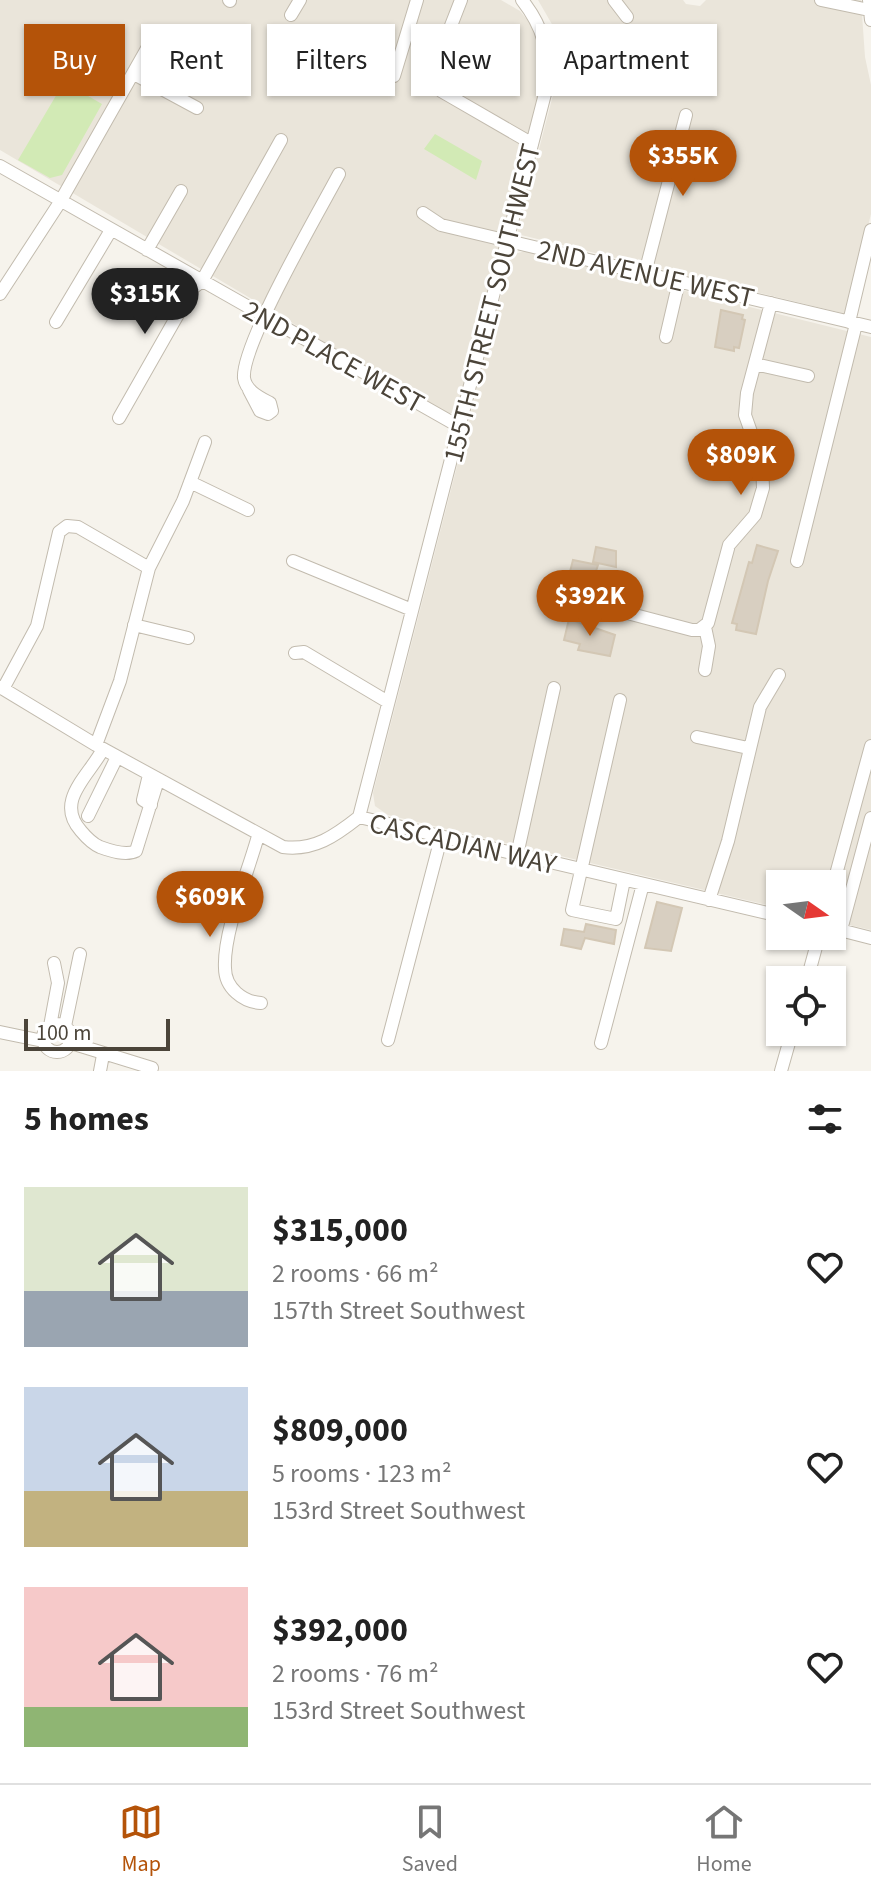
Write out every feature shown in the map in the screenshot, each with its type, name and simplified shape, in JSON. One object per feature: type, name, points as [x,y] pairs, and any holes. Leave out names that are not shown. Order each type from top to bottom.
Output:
[{"type":"street","points":[[291,15],[300,0]]},
{"type":"street","points":[[395,73],[417,0]]},
{"type":"street","points":[[452,24],[461,0]]},
{"type":"street","name":"155TH STREET SOUTHWEST","points":[[359,817],[547,86],[549,58],[545,36],[522,0]]},
{"type":"street","points":[[614,0],[627,17]]},
{"type":"street","points":[[821,0],[870,10]]},
{"type":"street","points":[[0,294],[60,202],[141,61]]},
{"type":"street","points":[[134,74],[197,108]]},
{"type":"street","points":[[450,96],[531,143]]},
{"type":"street","points":[[645,273],[686,115]]},
{"type":"street","points":[[119,418],[193,288],[202,281],[281,140]]},
{"type":"street","name":"2ND PLACE WEST","points":[[0,166],[460,427]]},
{"type":"street","points":[[249,390],[244,374],[264,317],[339,174]]},
{"type":"street","points":[[147,250],[181,191]]},
{"type":"street","name":"2ND AVENUE WEST","points":[[423,213],[441,225],[871,327]]},
{"type":"street","points":[[56,322],[111,230]]},
{"type":"street","points":[[797,561],[853,323],[871,230]]},
{"type":"street","points":[[666,337],[679,281]]},
{"type":"street","points":[[705,670],[709,646],[705,627],[729,545],[755,515],[763,488],[762,463],[745,415],[771,303]]},
{"type":"street","points":[[755,364],[808,376]]},
{"type":"street","points":[[153,778],[143,800],[151,805],[138,848],[133,854],[98,846],[83,834],[71,812],[73,795],[100,747],[149,568],[190,482],[205,442]]},
{"type":"street","points":[[190,482],[248,510]]},
{"type":"street","points":[[2,688],[37,626],[59,532],[67,526],[78,527],[149,568]]},
{"type":"street","points":[[293,561],[412,610]]},
{"type":"street","points":[[612,609],[692,630],[705,627]]},
{"type":"street","points":[[134,625],[188,638]]},
{"type":"street","points":[[295,653],[304,652],[388,702]]},
{"type":"street","points":[[709,900],[728,841],[760,707],[779,675]]},
{"type":"street","name":"CASCADIAN WAY","points":[[2,688],[153,778],[283,847],[316,845],[335,836],[359,817],[766,913]]},
{"type":"street","points":[[517,855],[554,688]]},
{"type":"street","points":[[620,700],[572,910],[616,919],[624,880]]},
{"type":"street","points":[[697,737],[748,748]]},
{"type":"street","points":[[837,870],[871,746]]},
{"type":"street","points":[[88,816],[117,757]]},
{"type":"street","points":[[846,897],[871,818]]},
{"type":"street","points":[[258,836],[226,949],[224,972],[233,990],[249,1002],[261,1003]]},
{"type":"street","points":[[388,1040],[441,838]]},
{"type":"street","points":[[601,1043],[643,884]]},
{"type":"street","points":[[846,932],[871,938]]},
{"type":"street","points":[[65,1026],[80,954]]},
{"type":"street","points":[[50,1026],[65,1026],[71,1033],[71,1043],[65,1051],[56,1053],[48,1049],[43,1041],[44,1032],[50,1026],[58,983],[54,963]]},
{"type":"street","points":[[0,1032],[43,1041]]},
{"type":"street","points":[[71,1043],[152,1068]]},
{"type":"street","points":[[781,1071],[788,1046]]},
{"type":"street","points":[[100,1071],[103,1055]]},
{"type":"shaded area","points":[[0,0],[501,0],[520,11],[536,31],[536,96],[539,96],[458,412],[446,414],[0,150]]},
{"type":"shaded area","points":[[538,0],[683,0],[686,4],[700,6],[706,0],[861,0],[865,57],[871,85],[871,214],[846,314],[517,234],[553,96],[717,96],[717,24],[552,24]]},
{"type":"shaded area","points":[[525,251],[871,337],[871,930],[846,924],[846,870],[766,870],[766,905],[388,815],[375,806],[373,793],[510,260],[515,254]]},
{"type":"green space","points":[[56,96],[88,96],[102,104],[62,175],[50,178],[18,160]]},
{"type":"green space","points":[[435,134],[482,161],[476,180],[424,149]]},
{"type":"building","points":[[721,310],[743,315],[742,319],[745,320],[739,348],[734,347],[734,351],[715,347]]},
{"type":"building","points":[[757,545],[778,551],[756,634],[736,630],[737,624],[732,623],[749,562],[752,563]]},
{"type":"building","points":[[596,547],[616,551],[616,567],[593,562]]},
{"type":"building","points":[[573,560],[598,565],[583,604],[563,599]]},
{"type":"building","points":[[569,619],[615,635],[610,656],[578,650],[580,644],[564,640]]},
{"type":"building","points":[[657,902],[682,908],[671,951],[645,948]]},
{"type":"building","points":[[586,924],[616,930],[614,944],[585,938],[581,949],[561,945],[564,929],[584,932]]}]
